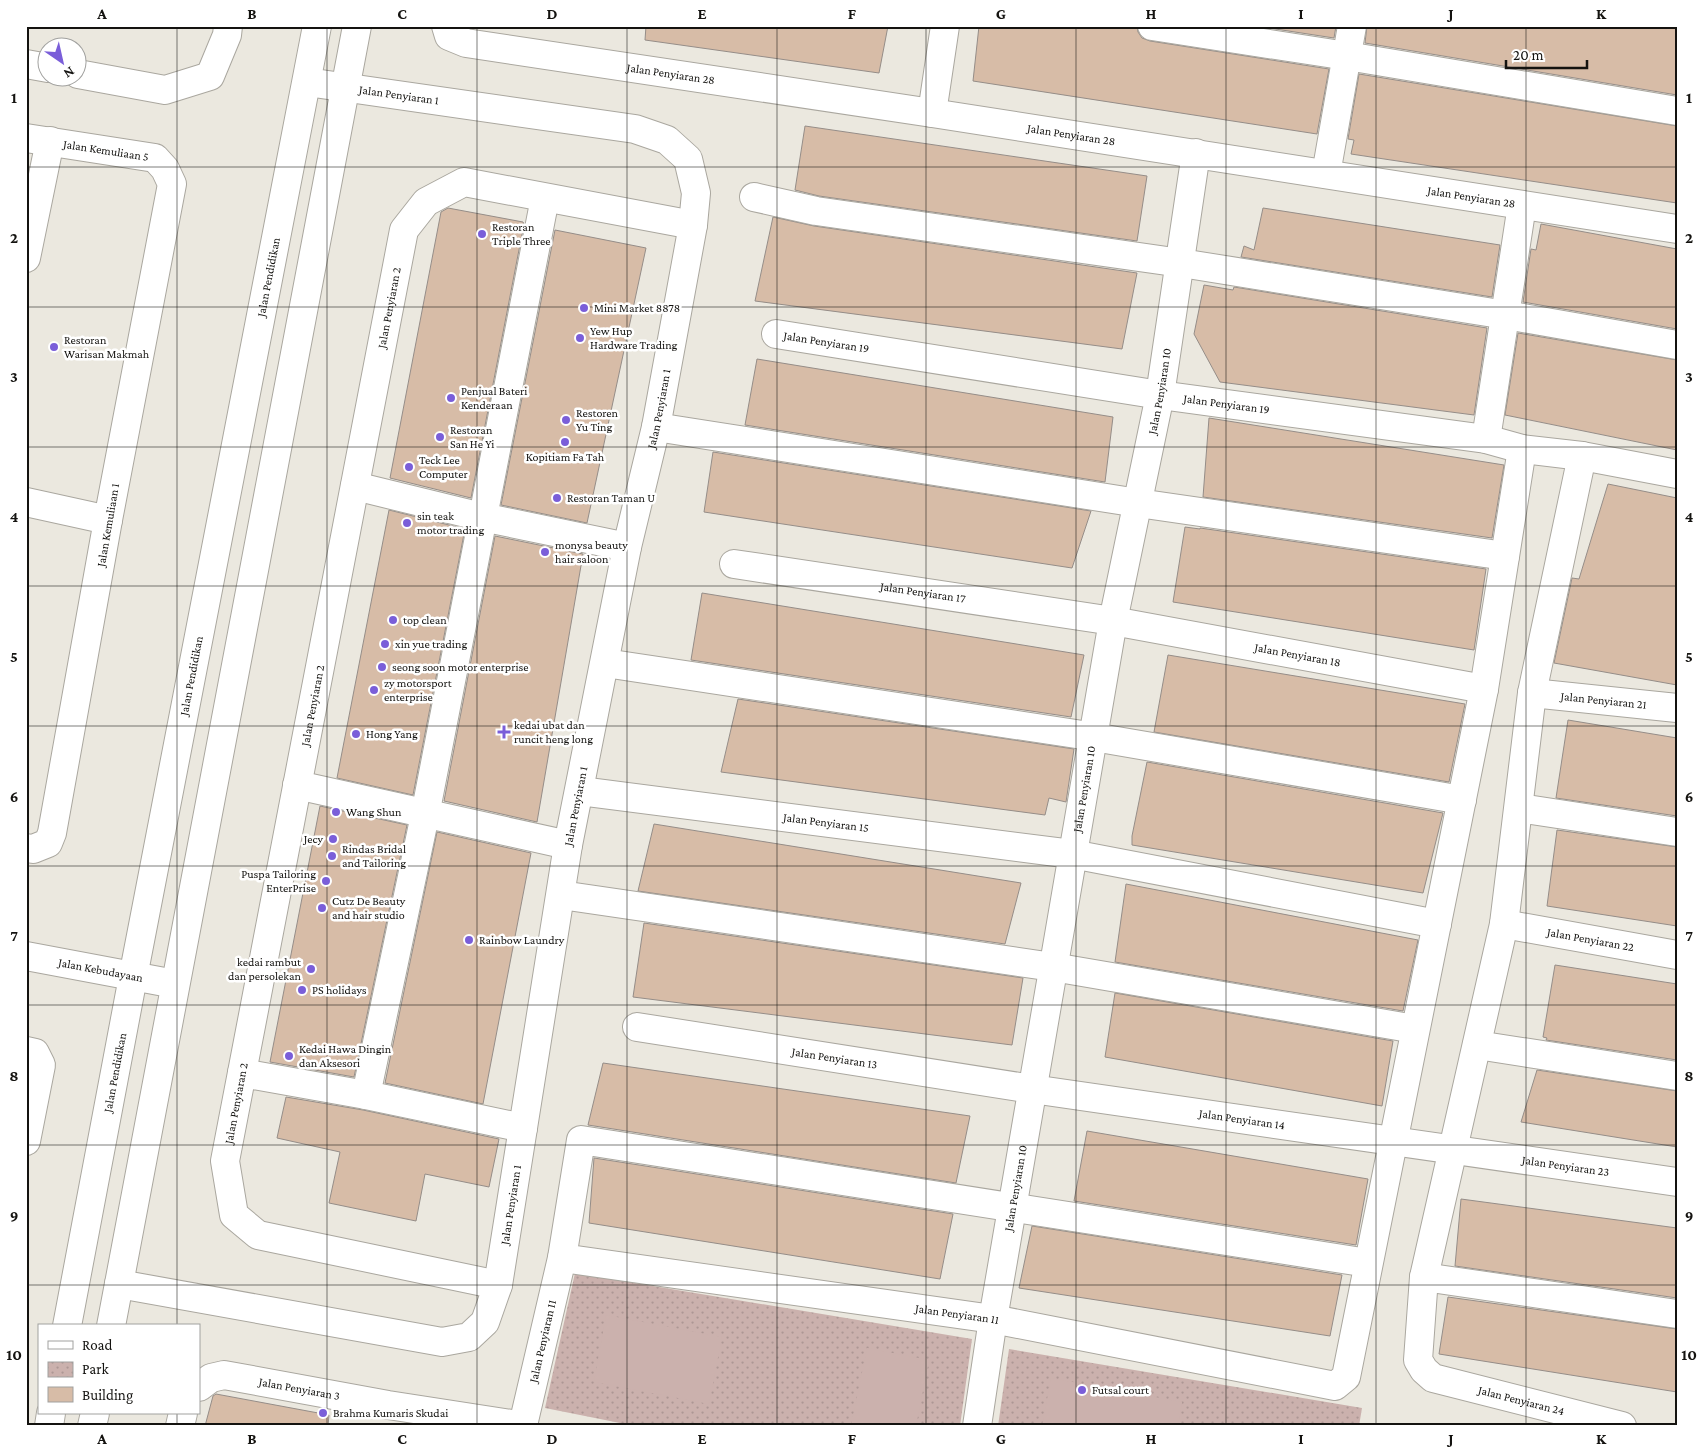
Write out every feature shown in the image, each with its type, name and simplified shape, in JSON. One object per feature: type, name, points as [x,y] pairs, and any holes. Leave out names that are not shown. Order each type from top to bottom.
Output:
[{"type":"street","points":[[88,76],[165,90],[210,76],[227,35],[228,26]]},
{"type":"street","name":"Jalan Pendidikan","points":[[67,1324],[318,26]]},
{"type":"street","points":[[111,1324],[357,26]]},
{"type":"street","points":[[932,112],[945,26]]},
{"type":"street","points":[[1152,26],[1347,56],[1677,111]]},
{"type":"street","points":[[1326,174],[1352,26]]},
{"type":"street","name":"Jalan Penyiaran 28","points":[[456,35],[1677,229]]},
{"type":"street","name":"Jalan Penyiaran 1","points":[[119,1284],[442,1342],[469,1337],[485,1322],[498,1285],[568,845],[627,547],[656,427],[692,225],[696,192],[688,159],[667,140],[635,129],[307,82]]},
{"type":"street","points":[[26,258],[38,140]]},
{"type":"street","name":"Jalan Kemuliaan 5","points":[[38,140],[154,158],[165,169],[172,184]]},
{"type":"street","name":"Jalan Penyiaran 10","points":[[977,1426],[993,1319],[1112,621],[1160,395],[1196,153]]},
{"type":"street","name":"Jalan Penyiaran 2","points":[[498,1285],[258,1235],[234,1214],[225,1161],[404,230],[426,202],[464,182],[692,225]]},
{"type":"street","name":"Jalan Kemuliaan 1","points":[[26,848],[33,849],[48,843],[52,833],[108,520],[172,184]]},
{"type":"street","points":[[366,1095],[425,815],[546,198]]},
{"type":"street","points":[[754,198],[816,211],[1181,263],[1506,315],[1677,346]]},
{"type":"street","points":[[1486,439],[1522,205]]},
{"type":"street","name":"Jalan Penyiaran 19","points":[[776,334],[1160,395],[1486,439],[1522,449],[1582,456],[1677,474]]},
{"type":"street","points":[[656,427],[1138,503],[1505,556]]},
{"type":"street","points":[[1012,1208],[1368,1263],[1484,689],[1522,449]]},
{"type":"street","name":"Jalan Penyiaran 24","points":[[1582,456],[1532,693],[1504,924],[1424,1277],[1418,1360],[1424,1370],[1433,1378],[1622,1426]]},
{"type":"street","points":[[355,486],[482,517],[627,547]]},
{"type":"street","points":[[26,502],[108,520]]},
{"type":"street","name":"Jalan Penyiaran 17","points":[[734,564],[1112,621]]},
{"type":"street","name":"Jalan Penyiaran 18","points":[[1112,621],[1484,689]]},
{"type":"street","points":[[605,663],[1093,737],[1462,800]]},
{"type":"street","name":"Jalan Penyiaran 21","points":[[1532,693],[1677,708]]},
{"type":"street","points":[[297,786],[568,845]]},
{"type":"street","name":"Jalan Penyiaran 15","points":[[580,791],[1072,854],[1437,924]]},
{"type":"street","points":[[1519,808],[1677,832]]},
{"type":"street","points":[[561,895],[1053,967],[1416,1029]]},
{"type":"street","name":"Jalan Penyiaran 22","points":[[1504,924],[1677,955]]},
{"type":"street","name":"Jalan Kebudayaan","points":[[26,956],[175,984]]},
{"type":"street","name":"Jalan Penyiaran 13","points":[[637,1027],[1032,1090]]},
{"type":"street","points":[[1477,1045],[1677,1076]]},
{"type":"street","points":[[26,1051],[34,1053],[41,1065],[26,1141]]},
{"type":"street","points":[[242,1074],[366,1095],[523,1128]]},
{"type":"street","name":"Jalan Penyiaran 14","points":[[1032,1090],[1453,1150]]},
{"type":"street","name":"Jalan Penyiaran 11","points":[[523,1426],[562,1258],[581,1140],[1012,1208]]},
{"type":"street","name":"Jalan Penyiaran 23","points":[[1453,1150],[1677,1182]]},
{"type":"street","name":"Jalan Penyiaran 11","points":[[562,1258],[993,1319],[1335,1386],[1346,1377],[1368,1263]]},
{"type":"street","points":[[1424,1277],[1677,1314]]},
{"type":"street","name":"Jalan Penyiaran 3","points":[[200,1386],[211,1378],[224,1375],[388,1405],[523,1426]]},
{"type":"green space","points":[[575,1273],[972,1339],[960,1426],[635,1426],[545,1408]]},
{"type":"green space","points":[[606,1315],[722,1337],[709,1404],[594,1382]]},
{"type":"green space","points":[[867,1348],[929,1360],[916,1426],[851,1426]]},
{"type":"green space","points":[[1009,1349],[1362,1408],[1359,1426],[998,1426]]},
{"type":"green space","name":"Futsal court","points":[[1051,1378],[1182,1402],[1178,1426],[1042,1426]]},
{"type":"building","points":[[646,26],[888,26],[879,73],[645,40]]},
{"type":"building","points":[[979,26],[1131,26],[1137,27],[1142,38],[1150,41],[1329,69],[1317,134],[973,81]]},
{"type":"building","points":[[1256,26],[1336,26],[1334,38]]},
{"type":"building","points":[[1367,26],[1677,26],[1677,95],[1365,43]]},
{"type":"building","points":[[1359,74],[1677,126],[1677,203],[1351,154],[1354,140],[1348,139]]},
{"type":"building","points":[[805,126],[1147,176],[1137,241],[819,196],[795,190]]},
{"type":"building","points":[[448,208],[523,222],[524,224],[471,498],[390,478],[441,212]]},
{"type":"building","points":[[1263,208],[1500,245],[1492,297],[1241,257],[1244,246],[1254,250]]},
{"type":"building","points":[[773,217],[814,226],[1137,273],[1122,349],[755,301]]},
{"type":"building","points":[[1541,224],[1677,249],[1677,329],[1523,302],[1531,249],[1536,250]]},
{"type":"building","points":[[555,230],[646,248],[587,523],[501,505]]},
{"type":"building","points":[[1204,285],[1233,290],[1234,287],[1487,328],[1474,415],[1220,382],[1194,334]]},
{"type":"building","points":[[1518,333],[1677,360],[1677,450],[1505,415]]},
{"type":"building","points":[[757,359],[1113,417],[1105,482],[745,425]]},
{"type":"building","points":[[1209,418],[1504,465],[1492,538],[1203,497]]},
{"type":"building","points":[[713,452],[1091,511],[1072,568],[704,512]]},
{"type":"building","points":[[1608,484],[1677,498],[1677,685],[1554,663],[1572,578],[1579,579]]},
{"type":"building","points":[[389,510],[465,529],[413,795],[337,778]]},
{"type":"building","points":[[1185,527],[1486,569],[1474,650],[1173,602]]},
{"type":"building","points":[[495,536],[583,554],[537,822],[444,801]]},
{"type":"building","points":[[702,593],[1084,655],[1071,717],[691,660]]},
{"type":"building","points":[[1168,655],[1465,704],[1449,782],[1154,732]]},
{"type":"building","points":[[738,699],[1074,749],[1066,802],[1049,798],[1045,815],[721,772]]},
{"type":"building","points":[[1568,720],[1677,738],[1677,816],[1556,798]]},
{"type":"building","points":[[1147,762],[1443,813],[1423,893],[1132,845],[1132,836]]},
{"type":"building","points":[[320,806],[407,825],[354,1077],[270,1062]]},
{"type":"building","points":[[654,824],[1021,883],[1005,944],[638,891]]},
{"type":"building","points":[[1557,830],[1677,847],[1677,926],[1547,906]]},
{"type":"building","points":[[437,832],[531,853],[483,1104],[385,1083]]},
{"type":"building","points":[[1126,884],[1418,940],[1403,1011],[1115,962]]},
{"type":"building","points":[[644,923],[1023,978],[1012,1045],[633,997]]},
{"type":"building","points":[[1555,965],[1677,984],[1677,1060],[1546,1040],[1547,1038],[1543,1037]]},
{"type":"building","points":[[1115,993],[1393,1041],[1382,1106],[1105,1057]]},
{"type":"building","points":[[603,1063],[970,1116],[956,1183],[588,1125]]},
{"type":"building","points":[[1537,1070],[1677,1091],[1677,1147],[1521,1122]]},
{"type":"building","points":[[286,1097],[363,1110],[499,1139],[489,1187],[425,1174],[416,1221],[329,1203],[340,1152],[277,1138]]},
{"type":"building","points":[[1087,1131],[1368,1179],[1356,1245],[1074,1201]]},
{"type":"building","points":[[594,1158],[953,1214],[940,1279],[589,1223]]},
{"type":"building","points":[[1461,1199],[1677,1228],[1677,1298],[1455,1266]]},
{"type":"building","points":[[1032,1226],[1342,1275],[1330,1336],[1019,1288]]},
{"type":"building","points":[[1448,1297],[1677,1329],[1677,1392],[1439,1354]]},
{"type":"building","points":[[216,1394],[329,1415],[328,1426],[205,1426],[213,1396]]},
{"type":"place","name":"Restoran Triple Three","points":[[482,234]]},
{"type":"place","name":"Mini Market 8878","points":[[584,308]]},
{"type":"place","name":"Yew Hup Hardware Trading","points":[[580,338]]},
{"type":"place","name":"Restoran Warisan Makmah","points":[[54,347]]},
{"type":"place","name":"Penjual Bateri Kenderaan","points":[[451,398]]},
{"type":"place","name":"Restoren Yu Ting","points":[[566,420]]},
{"type":"place","name":"Restoran San He Yi","points":[[440,437]]},
{"type":"place","name":"Kopitiam Fa Tah","points":[[565,442]]},
{"type":"place","name":"Teck Lee Computer","points":[[409,467]]},
{"type":"place","name":"Restoran Taman U","points":[[557,498]]},
{"type":"place","name":"sin teak motor trading","points":[[407,523]]},
{"type":"place","name":"monysa beauty hair saloon","points":[[545,552]]},
{"type":"place","name":"top clean","points":[[393,620]]},
{"type":"place","name":"xin yue trading","points":[[385,644]]},
{"type":"place","name":"seong soon motor enterprise","points":[[382,667]]},
{"type":"place","name":"zy motorsport enterprise","points":[[374,690]]},
{"type":"place","name":"kedai ubat dan runcit heng long","points":[[504,732]]},
{"type":"place","name":"Hong Yang","points":[[356,734]]},
{"type":"place","name":"Wang Shun","points":[[336,812]]},
{"type":"place","name":"Jecy","points":[[333,839]]},
{"type":"place","name":"Rindas Bridal and Tailoring","points":[[332,856]]},
{"type":"place","name":"Puspa Tailoring EnterPrise","points":[[326,881]]},
{"type":"place","name":"Cutz De Beauty and hair studio","points":[[322,908]]},
{"type":"place","name":"Rainbow Laundry","points":[[469,940]]},
{"type":"place","name":"kedai rambut dan persolekan","points":[[311,969]]},
{"type":"place","name":"PS holidays","points":[[302,990]]},
{"type":"place","name":"Kedai Hawa Dingin dan Aksesori","points":[[289,1056]]},
{"type":"place","name":"Futsal court","points":[[1082,1390]]},
{"type":"place","name":"Brahma Kumaris Skudai","points":[[323,1413]]}]
